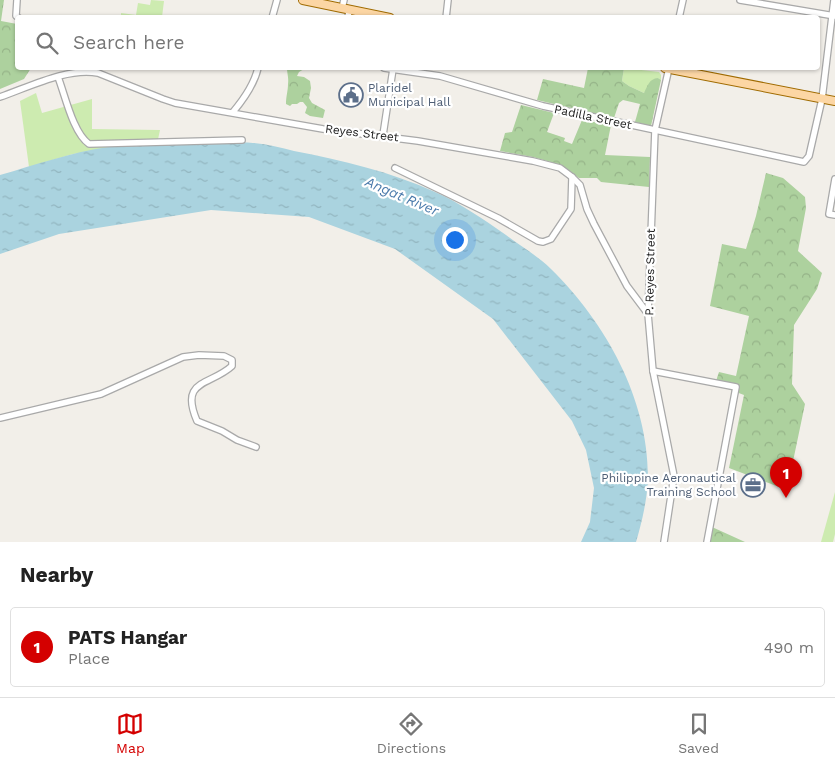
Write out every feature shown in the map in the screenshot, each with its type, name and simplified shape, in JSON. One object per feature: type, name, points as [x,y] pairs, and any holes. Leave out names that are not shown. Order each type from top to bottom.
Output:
[{"type":"main road","points":[[303,0],[375,15]]},
{"type":"main road","points":[[677,70],[835,101]]},
{"type":"street","points":[[17,0],[18,15]]},
{"type":"street","points":[[273,15],[277,0]]},
{"type":"street","points":[[446,15],[448,0]]},
{"type":"street","points":[[680,15],[683,0]]},
{"type":"street","points":[[740,0],[834,16]]},
{"type":"street","points":[[822,98],[834,16],[834,0]]},
{"type":"street","name":"Reyes Street","points":[[0,97],[73,72],[87,70],[162,100],[323,129],[383,135],[533,161],[560,168],[572,177]]},
{"type":"street","points":[[233,112],[256,78],[258,70]]},
{"type":"street","points":[[383,135],[393,70]]},
{"type":"street","name":"Padilla Street","points":[[422,70],[542,106],[804,162],[809,156],[822,98]]},
{"type":"street","name":"P. Reyes Street","points":[[664,542],[674,476],[653,371],[648,314],[655,130],[667,70]]},
{"type":"street","points":[[58,77],[78,132],[88,144],[242,140]]},
{"type":"street","points":[[395,168],[543,242],[551,239],[571,208],[572,177]]},
{"type":"street","points":[[572,177],[580,186],[594,224],[627,286],[648,314]]},
{"type":"street","points":[[835,179],[828,214],[835,215]]},
{"type":"street","points":[[1,416],[101,394],[183,357],[199,355],[224,356],[232,360],[232,366],[199,384],[194,392],[191,407],[197,421],[256,448]]},
{"type":"street","points":[[653,371],[736,387],[707,542]]},
{"type":"green space","points":[[0,0],[4,0],[1,21],[15,24],[15,70],[30,70],[24,79],[0,89]]},
{"type":"green space","points":[[151,0],[164,1],[162,15],[136,15],[138,3],[150,5]]},
{"type":"green space","points":[[287,70],[302,70],[297,76],[304,77],[310,81],[309,98],[312,103],[325,110],[323,118],[310,116],[305,113],[307,107],[303,102],[290,106],[286,104]]},
{"type":"green space","points":[[588,70],[624,70],[622,81],[644,93],[651,81],[658,78],[661,80],[651,126],[635,122],[640,104],[623,100],[619,103],[614,118],[537,100],[543,79],[584,88]]},
{"type":"green space","points":[[624,70],[659,72],[661,75],[661,80],[658,78],[644,93],[622,81]]},
{"type":"green space","points":[[36,93],[42,113],[92,99],[92,129],[160,130],[157,144],[73,154],[29,167],[20,101]]},
{"type":"green space","points":[[521,105],[554,113],[547,132],[565,138],[564,141],[572,144],[582,120],[611,125],[605,155],[650,157],[649,187],[601,182],[597,178],[579,178],[561,165],[533,157],[500,151],[505,133],[512,132]]},
{"type":"green space","points":[[766,173],[783,178],[805,197],[806,208],[798,251],[822,273],[817,289],[794,325],[792,384],[805,404],[787,490],[729,468],[744,395],[715,384],[719,372],[736,376],[749,316],[710,306],[722,244],[746,249]]},
{"type":"green space","points":[[835,492],[835,534],[833,542],[821,542]]},
{"type":"green space","points":[[712,527],[745,542],[710,542]]},
{"type":"water","name":"Angat River","points":[[150,143],[249,143],[274,146],[330,158],[366,167],[418,185],[444,196],[471,212],[535,255],[551,269],[590,313],[606,338],[632,392],[641,420],[648,479],[644,511],[636,542],[581,542],[590,522],[594,488],[586,450],[572,421],[493,319],[395,249],[309,217],[211,210],[59,234],[0,254],[0,175],[67,155],[122,145]]},
{"type":"place","name":"Plaridel Municipal Hall","points":[[351,95]]},
{"type":"place","name":"Philippine Aeronautical Training School","points":[[753,485]]},
{"type":"place","name":"PATS Hangar","points":[[786,498]]}]
